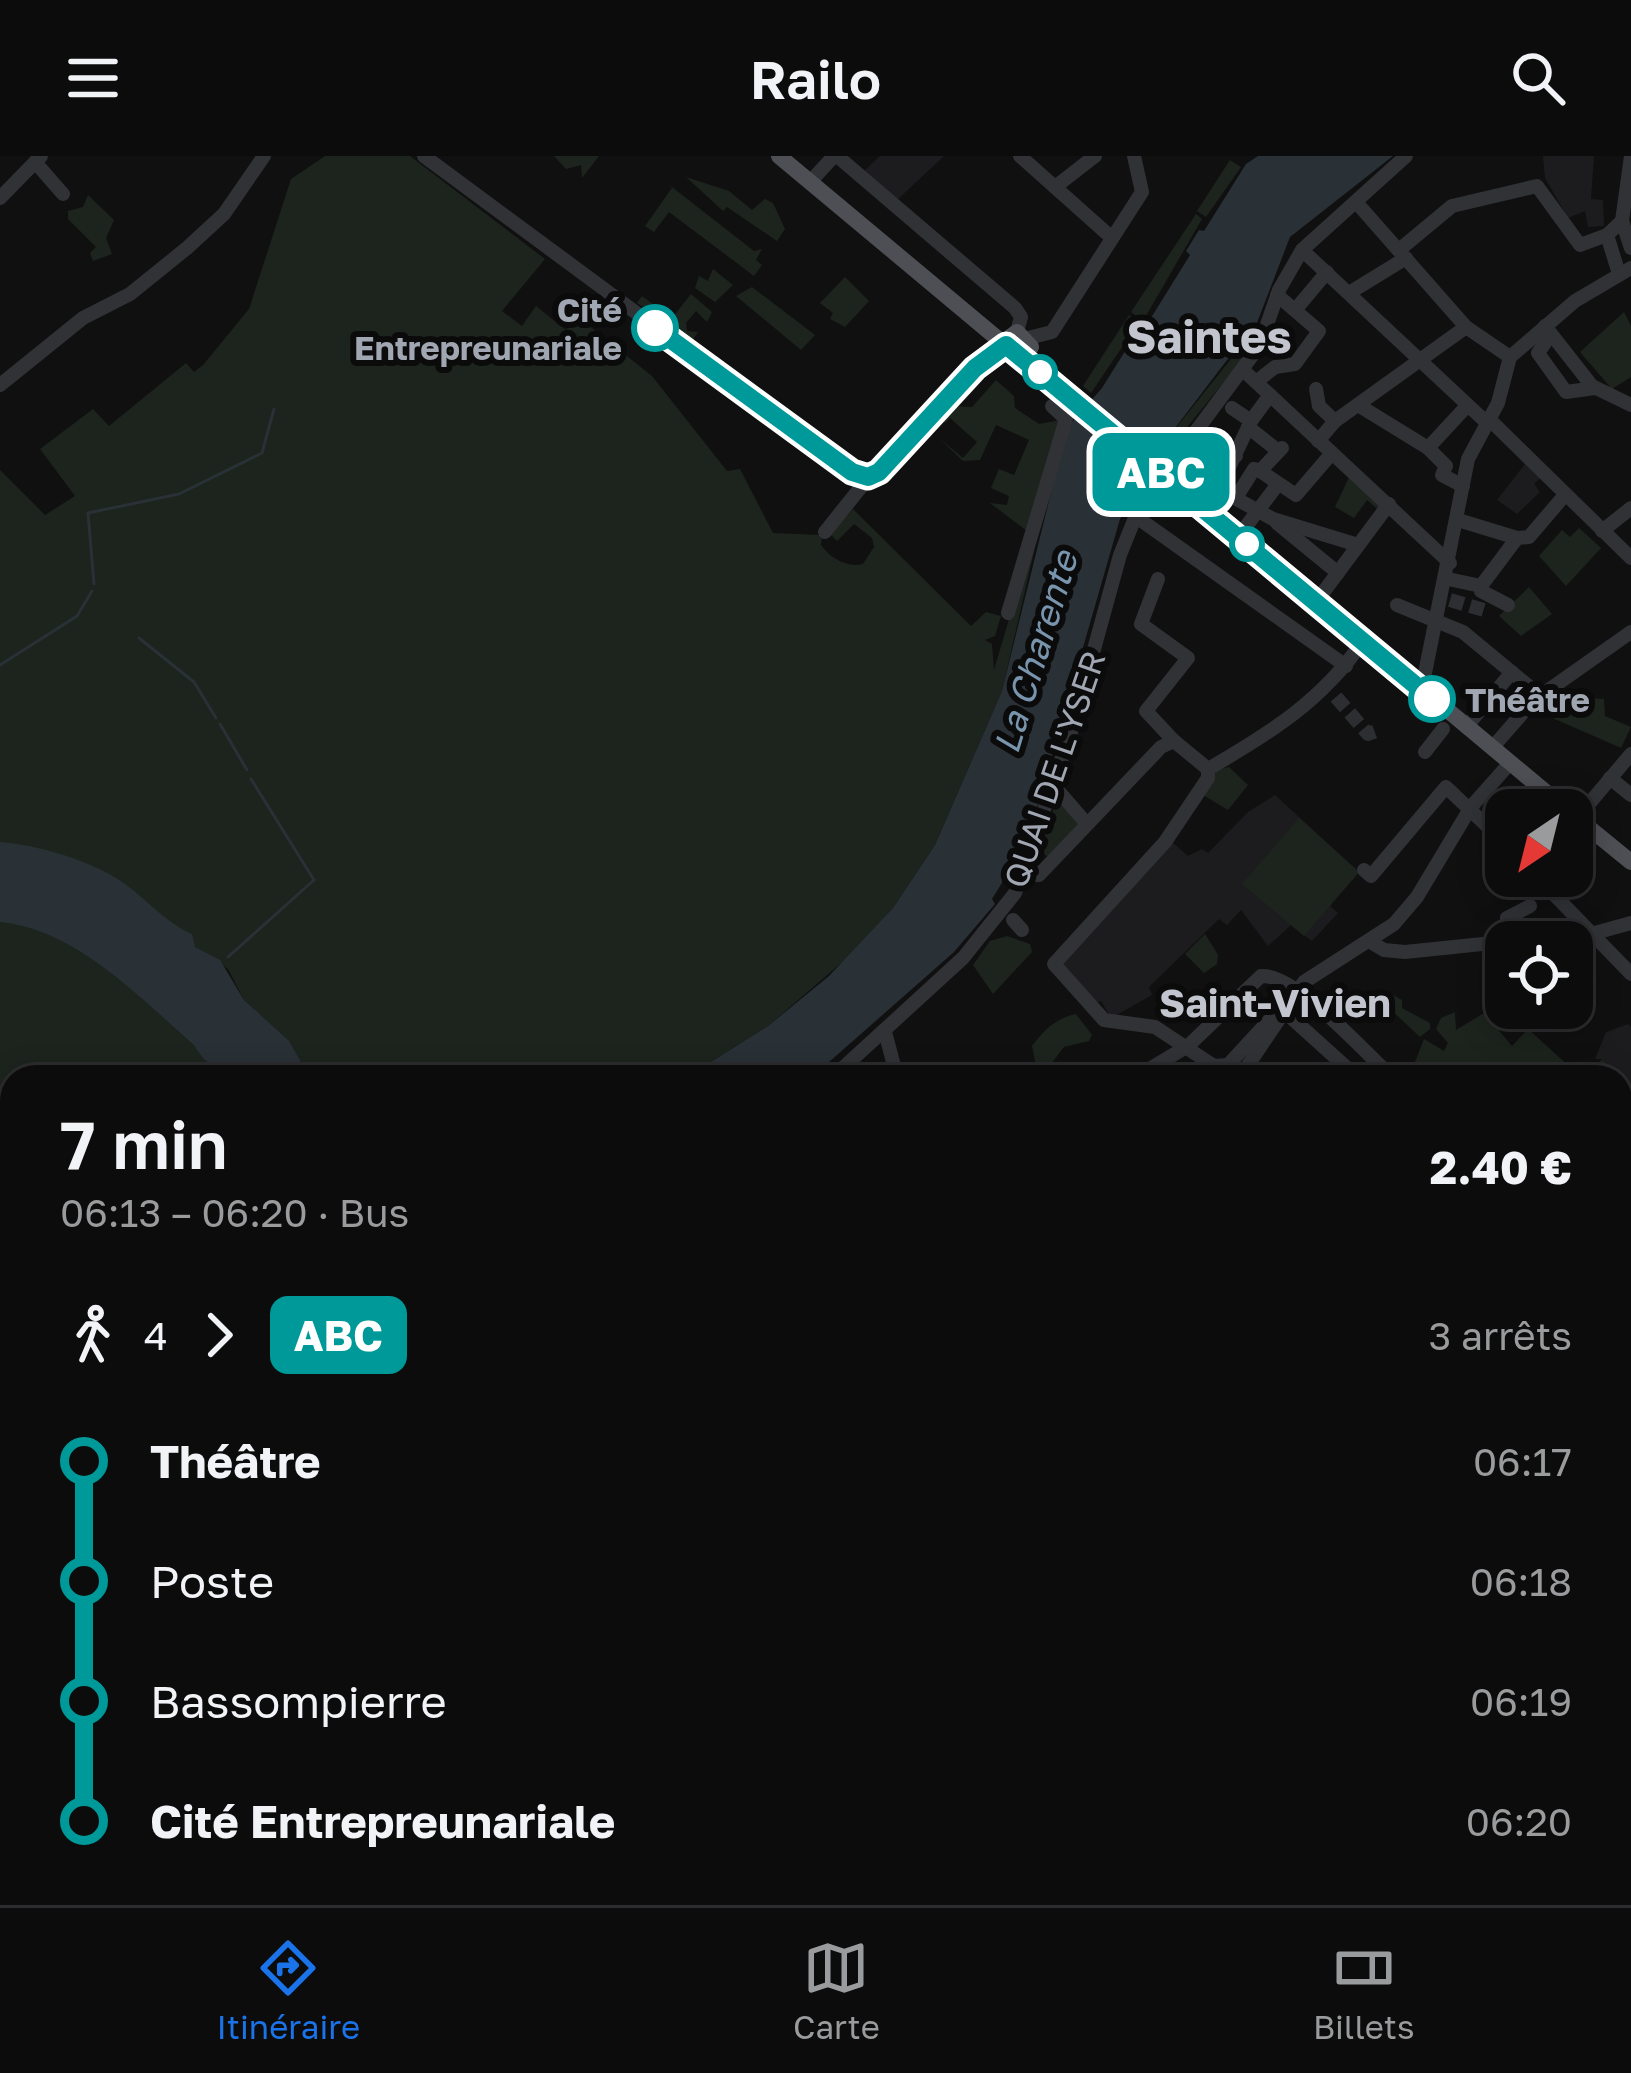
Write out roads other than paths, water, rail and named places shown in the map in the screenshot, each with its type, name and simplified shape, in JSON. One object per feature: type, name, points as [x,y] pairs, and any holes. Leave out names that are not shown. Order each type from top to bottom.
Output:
[{"type":"main road","points":[[779,156],[1016,342],[1057,399],[1163,474],[1417,686],[1453,723],[1542,789]]},
{"type":"main road","points":[[1593,831],[1631,862]]},
{"type":"street","points":[[2,378],[83,318],[130,294],[209,229],[264,156]]},
{"type":"street","points":[[424,156],[834,459],[868,477]]},
{"type":"street","points":[[810,182],[836,156],[1018,313],[1016,342]]},
{"type":"street","points":[[1020,156],[1112,238]]},
{"type":"street","points":[[1055,187],[1095,156]]},
{"type":"street","points":[[825,532],[868,477],[879,472],[975,368],[1016,342],[1052,332],[1142,193],[1134,156]]},
{"type":"street","name":"QUAI DE L'YSER","points":[[847,1065],[963,958],[1012,920],[1135,516],[1260,345],[1277,295],[1302,250],[1406,156]]},
{"type":"street","points":[[1630,156],[1622,221],[1631,248]]},
{"type":"street","points":[[0,197],[38,159],[63,194]]},
{"type":"street","points":[[1349,293],[1402,254],[1452,206],[1537,186],[1580,245],[1607,235],[1622,221]]},
{"type":"street","points":[[1356,202],[1466,327],[1510,357]]},
{"type":"street","points":[[1510,357],[1625,271],[1607,235]]},
{"type":"street","points":[[1302,250],[1465,408],[1487,420],[1631,558]]},
{"type":"street","points":[[1296,309],[1328,272]]},
{"type":"street","points":[[1256,382],[1275,367],[1295,364],[1319,331],[1277,295]]},
{"type":"street","points":[[1260,471],[1282,448],[1335,421],[1466,327]]},
{"type":"street","points":[[1548,330],[1538,352],[1566,392],[1595,388]]},
{"type":"street","points":[[1548,330],[1595,388],[1631,405]]},
{"type":"street","points":[[1417,686],[1424,678],[1447,599],[1468,459],[1509,374],[1510,357]]},
{"type":"street","points":[[1243,370],[1389,504],[1449,571],[1481,586]]},
{"type":"street","points":[[1316,388],[1319,406],[1335,421]]},
{"type":"street","points":[[1208,512],[1249,424],[1270,395]]},
{"type":"street","points":[[1008,613],[1066,418],[1057,399]]},
{"type":"street","points":[[1358,405],[1428,448],[1446,466],[1442,475],[1463,486]]},
{"type":"street","points":[[1232,408],[1282,448]]},
{"type":"street","points":[[1428,448],[1465,408]]},
{"type":"street","points":[[1193,433],[1236,456]]},
{"type":"street","points":[[1237,496],[1254,469],[1296,494],[1332,453]]},
{"type":"street","points":[[1238,537],[1266,514],[1278,484]]},
{"type":"street","points":[[1220,490],[1266,514],[1338,573]]},
{"type":"street","points":[[1457,520],[1516,538],[1529,536],[1564,496]]},
{"type":"street","points":[[1316,602],[1389,504]]},
{"type":"street","points":[[1602,532],[1631,508]]},
{"type":"street","points":[[1266,514],[1358,545]]},
{"type":"street","points":[[1135,516],[1346,666]]},
{"type":"street","points":[[1508,605],[1481,591],[1481,586],[1516,538]]},
{"type":"street","points":[[1158,579],[1141,623],[1188,658],[1146,711],[1208,769]]},
{"type":"street","points":[[1397,605],[1463,632],[1536,698]]},
{"type":"street","points":[[1492,748],[1536,698],[1631,632]]},
{"type":"street","points":[[1208,769],[1326,686],[1363,641]]},
{"type":"street","points":[[1425,752],[1512,672]]},
{"type":"street","points":[[1024,874],[1039,874],[1174,741]]},
{"type":"street","points":[[1593,794],[1631,754]]},
{"type":"street","points":[[1239,1065],[1300,990],[1369,941],[1417,897],[1471,807],[1510,763]]},
{"type":"street","points":[[1208,769],[1208,778],[1165,842],[1054,964],[1104,1020],[1155,1027],[1213,1065]]},
{"type":"street","points":[[1610,778],[1631,795]]},
{"type":"street","points":[[1054,786],[1087,824]]},
{"type":"street","points":[[1364,870],[1371,876],[1447,788],[1485,822]]},
{"type":"street","points":[[1556,897],[1578,921]]},
{"type":"street","points":[[1507,921],[1530,906]]},
{"type":"street","points":[[1593,929],[1631,922]]},
{"type":"street","points":[[1593,936],[1631,974]]},
{"type":"street","points":[[1369,941],[1384,950],[1405,952],[1485,943]]},
{"type":"street","points":[[1156,1065],[1188,1046],[1261,976],[1270,974],[1300,990],[1379,1065]]},
{"type":"street","points":[[1285,1012],[1345,1065]]},
{"type":"street","points":[[885,1032],[893,1065]]},
{"type":"water","name":"La Charente","points":[[1258,156],[1393,156],[1290,237],[1248,346],[1237,347],[1156,453],[1161,459],[1120,519],[1027,842],[992,899],[995,904],[954,952],[826,1065],[706,1065],[768,1026],[829,976],[893,908],[935,845],[1002,691],[1067,428],[1102,388],[1137,332],[1141,334],[1190,255],[1186,251],[1246,164]]},
{"type":"water","points":[[0,842],[98,868],[192,934],[195,947],[220,960],[244,1000],[289,1041],[306,1065],[212,1065],[128,986],[80,951],[28,927],[0,922]]},
{"type":"waterway","points":[[94,584],[88,513],[179,494],[262,453],[274,409]]},
{"type":"waterway","points":[[0,665],[77,616],[92,591]]},
{"type":"waterway","points":[[139,638],[194,682],[216,718]]},
{"type":"waterway","points":[[220,724],[247,770]]},
{"type":"waterway","points":[[228,957],[314,880],[251,779]]},
{"type":"tunnel","points":[[1450,600],[1484,610]]},
{"type":"tunnel","points":[[1336,697],[1368,734],[1379,730]]},
{"type":"place","name":"Cité Entrepreunariale","points":[[655,328]]},
{"type":"place","name":"Théâtre","points":[[1432,699]]},
{"type":"district","name":"Saintes","points":[[1209,336]]},
{"type":"district","name":"Saint-Vivien","points":[[1275,1002]]}]
